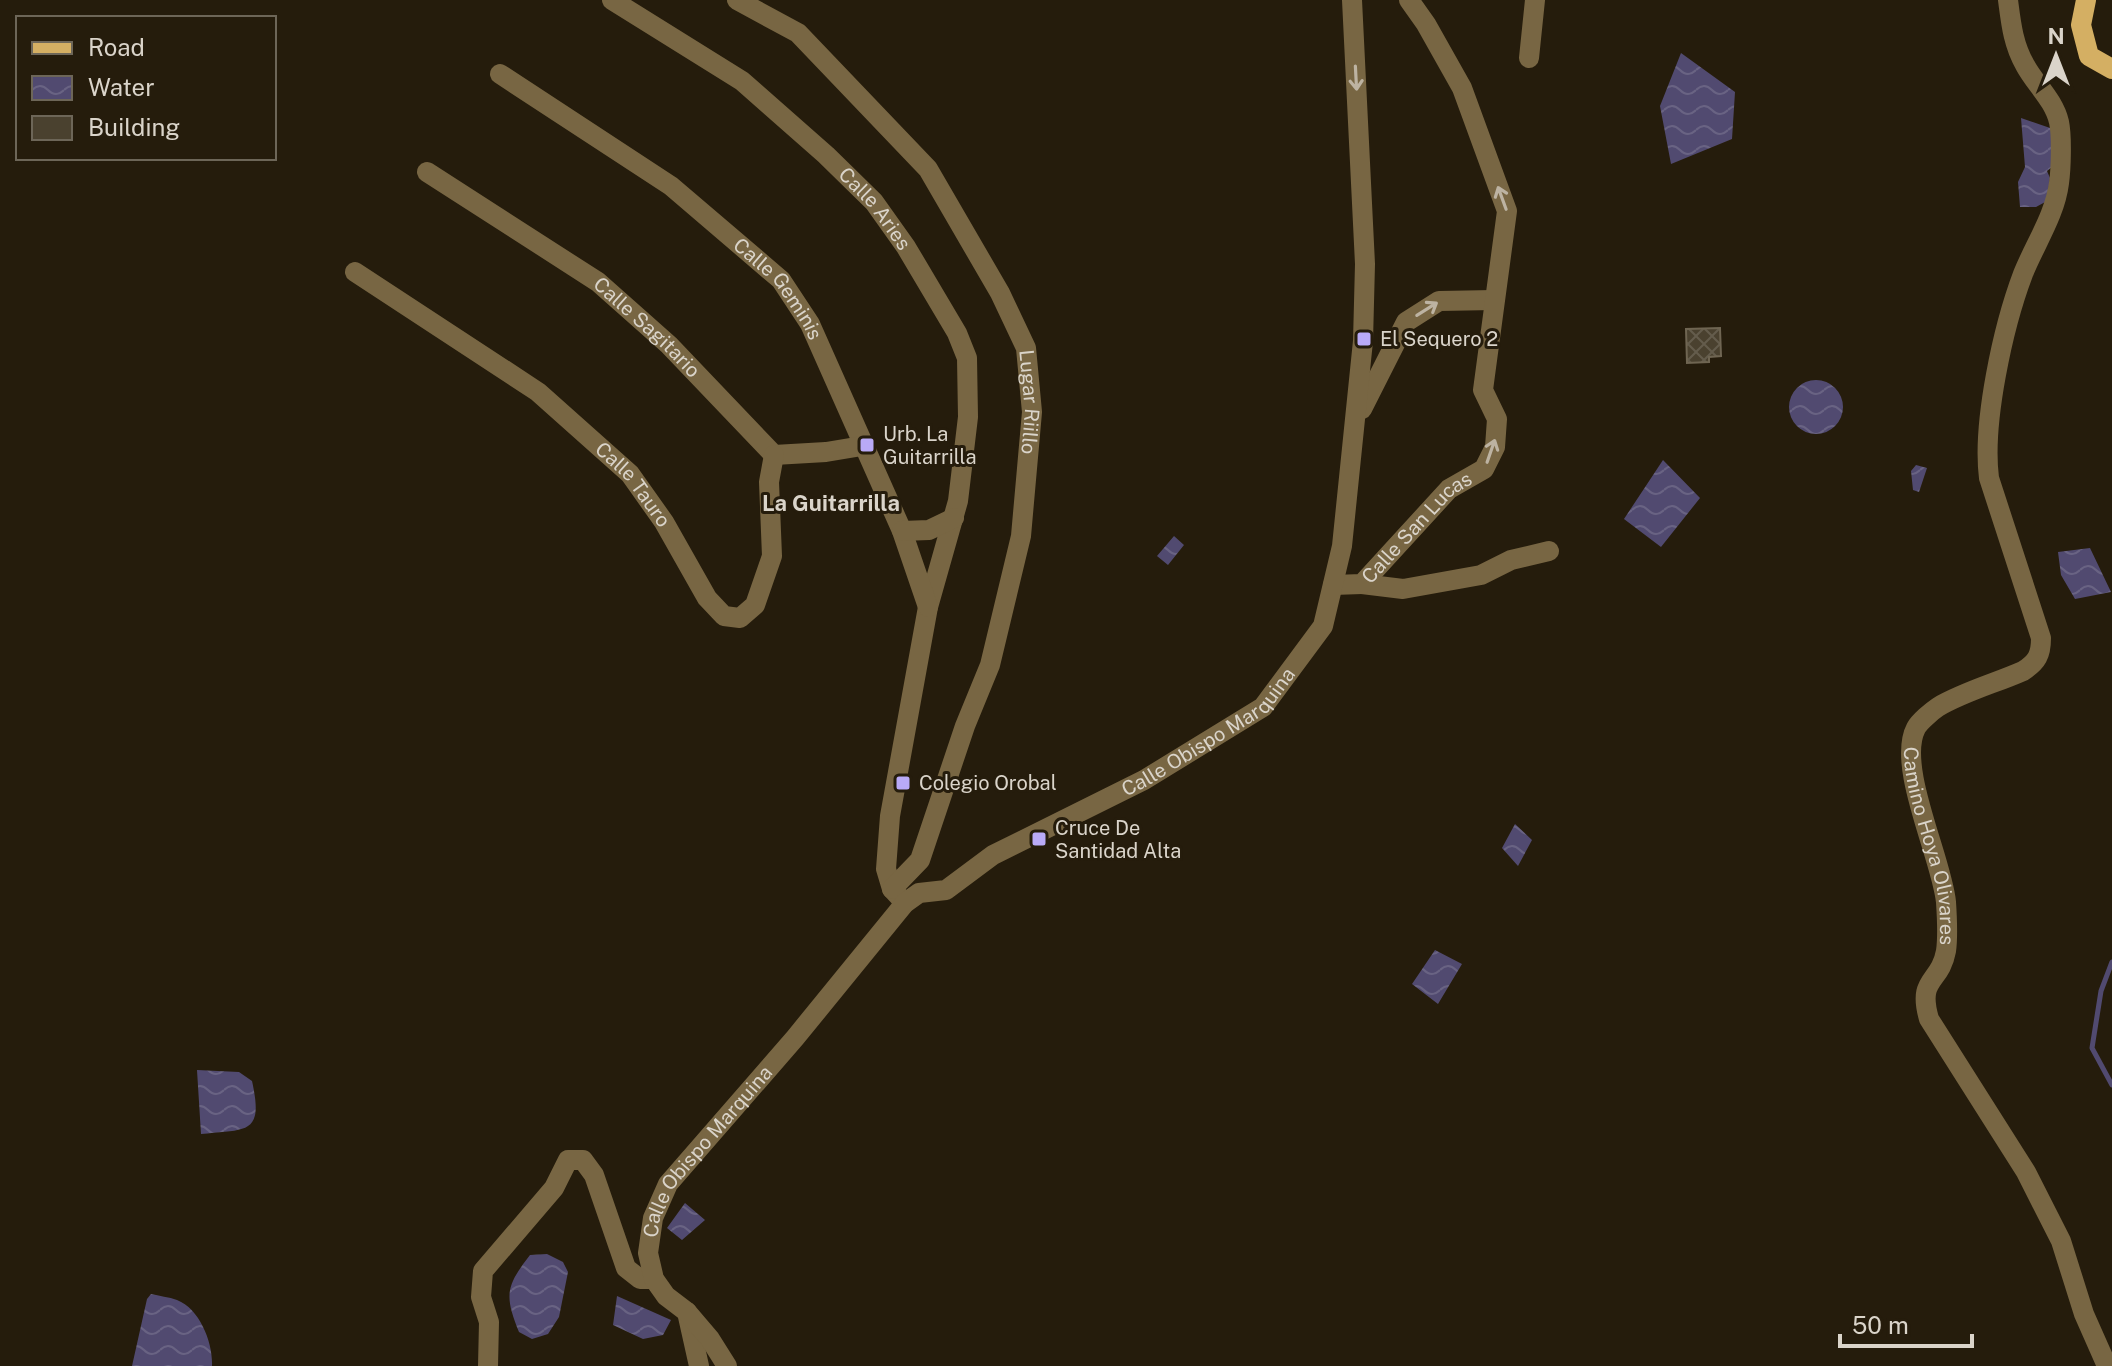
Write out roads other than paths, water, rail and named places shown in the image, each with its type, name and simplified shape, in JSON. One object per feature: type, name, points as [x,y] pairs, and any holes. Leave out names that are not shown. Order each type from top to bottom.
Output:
[{"type":"main road","points":[[2086,0],[2081,25],[2089,56],[2112,69]]},
{"type":"street","name":"Calle Aries","points":[[612,0],[742,81],[874,202],[906,247],[957,333],[967,358],[968,417],[954,518],[928,607],[890,816],[886,869],[899,896]]},
{"type":"street","name":"Lugar Riillo","points":[[737,0],[798,33],[928,169],[1000,293],[1026,348],[1032,412],[1021,536],[990,665],[965,726],[920,860],[899,896]]},
{"type":"street","name":"Calle Obispo Marquina","points":[[654,1279],[648,1253],[651,1230],[668,1184],[795,1038],[899,896],[946,890],[993,855],[1144,780],[1263,707],[1323,626],[1342,546],[1363,341],[1365,264],[1352,0]]},
{"type":"street","name":"Calle San Lucas","points":[[1333,585],[1362,584],[1449,489],[1484,469],[1495,447],[1497,419],[1483,390],[1507,211],[1462,88],[1409,0]]},
{"type":"street","points":[[1529,58],[1535,0]]},
{"type":"street","name":"Camino Hoya Olivares","points":[[2008,0],[2012,35],[2025,66],[2048,98],[2059,122],[2059,182],[2054,207],[2022,278],[2002,343],[1986,457],[1989,478],[2041,638],[2041,652],[2035,663],[2023,671],[1936,708],[1916,728],[1911,756],[1916,790],[1946,903],[1946,953],[1926,990],[1924,1002],[1929,1019],[2026,1172],[2061,1241],[2084,1314],[2107,1366]]},
{"type":"street","name":"Calle Geminis","points":[[500,74],[671,186],[781,280],[810,324],[902,531],[928,607]]},
{"type":"street","name":"Calle Sagitario","points":[[427,172],[598,282],[669,345],[774,455]]},
{"type":"street","name":"Calle Tauro","points":[[355,272],[538,392],[630,474],[664,522],[707,598],[724,616],[740,618],[755,605],[772,556],[769,482],[774,455]]},
{"type":"street","points":[[1356,419],[1406,322],[1439,301],[1494,300]]},
{"type":"street","points":[[774,455],[862,446]]},
{"type":"street","points":[[902,531],[929,530],[954,518]]},
{"type":"street","points":[[1362,584],[1403,589],[1481,575],[1511,560],[1549,551]]},
{"type":"street","points":[[488,1366],[489,1322],[481,1297],[483,1271],[554,1188],[568,1160],[583,1160],[594,1175],[626,1268],[640,1279],[654,1279],[666,1296],[687,1312],[710,1339],[727,1366]]},
{"type":"street","points":[[687,1312],[699,1366]]},
{"type":"water","points":[[1681,53],[1735,92],[1732,139],[1671,164],[1660,106]]},
{"type":"water","points":[[2021,118],[2053,129],[2052,167],[2047,171],[2050,178],[2047,201],[2036,207],[2020,207],[2018,182],[2025,167]]},
{"type":"water","points":[[1816,380],[1835,388],[1843,407],[1835,426],[1816,434],[1797,426],[1789,407],[1797,388]]},
{"type":"water","points":[[1663,460],[1700,498],[1661,547],[1624,519]]},
{"type":"water","points":[[1916,465],[1927,468],[1919,492],[1913,490],[1911,471]]},
{"type":"water","points":[[1174,536],[1184,545],[1168,565],[1157,556]]},
{"type":"water","points":[[2090,548],[2111,592],[2075,599],[2061,575],[2058,552]]},
{"type":"water","points":[[1515,824],[1532,840],[1518,866],[1502,848]]},
{"type":"water","points":[[1435,950],[1462,964],[1438,1004],[1412,984]]},
{"type":"water","points":[[197,1070],[239,1072],[252,1081],[256,1111],[248,1126],[201,1134]]},
{"type":"water","points":[[685,1203],[705,1220],[682,1240],[667,1228]]},
{"type":"water","points":[[547,1254],[563,1262],[568,1272],[559,1317],[548,1334],[532,1339],[519,1332],[511,1309],[510,1291],[516,1275],[530,1255]]},
{"type":"water","points":[[151,1294],[177,1300],[192,1311],[204,1328],[212,1366],[132,1366],[147,1299]]},
{"type":"water","points":[[617,1296],[671,1320],[663,1335],[643,1339],[613,1325]]},
{"type":"waterway","points":[[2112,962],[2101,991],[2092,1048],[2112,1085]]},
{"type":"place","name":"El Sequero 2","points":[[1364,339]]},
{"type":"place","name":"Urb. La Guitarrilla","points":[[867,445]]},
{"type":"place","name":"Colegio Orobal","points":[[903,783]]},
{"type":"place","name":"Cruce De Santidad Alta","points":[[1039,839]]},
{"type":"district","name":"La Guitarrilla","points":[[831,503]]}]
